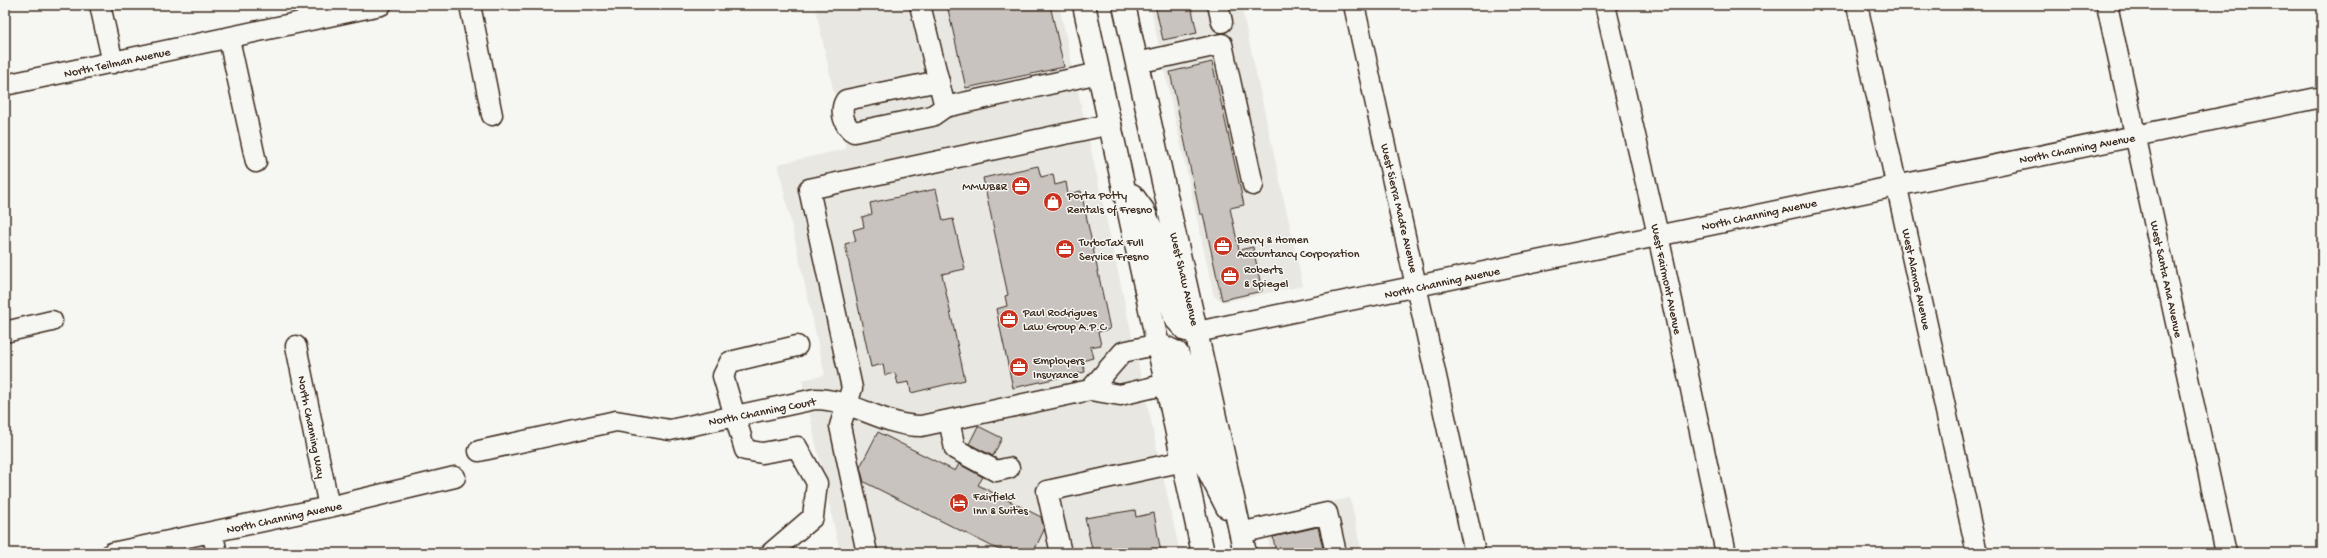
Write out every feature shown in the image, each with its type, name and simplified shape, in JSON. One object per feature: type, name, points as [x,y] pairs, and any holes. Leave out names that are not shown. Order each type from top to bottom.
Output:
[{"type":"main road","points":[[1084,5],[1204,553]]},
{"type":"main road","name":"West Shaw Avenue","points":[[1124,5],[1243,543]]},
{"type":"main road","points":[[1123,182],[1143,210],[1151,228],[1175,318],[1186,330],[1197,332]]},
{"type":"main road","points":[[1158,344],[1177,353],[1181,362],[1203,460],[1243,543]]},
{"type":"street","points":[[100,5],[113,63]]},
{"type":"street","name":"North Teilman Avenue","points":[[5,85],[229,39],[344,9],[380,5]]},
{"type":"street","points":[[470,5],[492,115]]},
{"type":"street","points":[[920,5],[945,107]]},
{"type":"street","name":"West Sierra Madre Avenue","points":[[1354,5],[1418,287],[1475,553]]},
{"type":"street","name":"West Fairmont Avenue","points":[[1605,5],[1658,236],[1726,553]]},
{"type":"street","name":"West Alamos Avenue","points":[[1857,5],[1977,553]]},
{"type":"street","name":"West Santa Ana Avenue","points":[[2107,5],[2226,553]]},
{"type":"street","points":[[229,39],[256,162]]},
{"type":"street","points":[[1137,63],[1222,44],[1253,185]]},
{"type":"street","points":[[939,81],[846,100],[842,105],[847,129],[854,132],[932,116],[945,107],[1099,74]]},
{"type":"street","name":"North Channing Avenue","points":[[1197,332],[2322,97]]},
{"type":"street","points":[[867,553],[840,426],[848,406],[852,388],[809,190],[1111,124]]},
{"type":"street","points":[[5,332],[52,321]]},
{"type":"street","points":[[1090,390],[1123,352],[1158,344]]},
{"type":"street","name":"North Channing Way","points":[[296,346],[329,507]]},
{"type":"street","points":[[771,553],[813,517],[817,483],[797,447],[762,453],[745,450],[723,376],[730,362],[797,346]]},
{"type":"street","name":"North Channing Court","points":[[479,451],[616,421],[670,430],[815,399],[830,400],[908,426],[921,426],[1090,390],[1120,395],[1167,384]]},
{"type":"street","points":[[949,420],[955,449],[996,470],[1009,468]]},
{"type":"street","points":[[1061,553],[1047,491],[1184,461]]},
{"type":"street","name":"North Channing Avenue","points":[[112,553],[329,507],[455,477]]},
{"type":"street","points":[[1243,543],[1327,513],[1336,553]]},
{"type":"street","points":[[212,532],[217,553]]},
{"type":"shaded area","points":[[815,5],[1059,5],[1180,553],[840,553],[802,380],[825,375],[778,164],[846,149]]},
{"type":"shaded area","points":[[1150,5],[1241,5],[1303,286],[1224,302],[1214,296]]},
{"type":"shaded area","points":[[1350,498],[1362,553],[1271,553],[1263,516]]},
{"type":"building","points":[[947,5],[1050,5],[1064,67],[966,88]]},
{"type":"building","points":[[1155,5],[1191,5],[1197,33],[1163,40]]},
{"type":"building","points":[[1212,62],[1244,205],[1230,208],[1239,250],[1253,247],[1262,291],[1222,300],[1203,214],[1200,214],[1170,72]]},
{"type":"building","points":[[1038,166],[1041,177],[1053,174],[1055,185],[1066,182],[1068,194],[1081,191],[1110,329],[1098,332],[1101,345],[1090,347],[1093,358],[1082,361],[1085,372],[1013,388],[996,309],[1007,306],[1005,296],[1008,295],[983,178]]},
{"type":"building","points":[[936,189],[943,221],[953,219],[965,269],[942,274],[965,380],[911,393],[909,382],[898,384],[895,373],[885,375],[883,364],[871,367],[845,244],[856,241],[853,230],[864,227],[862,217],[872,214],[870,203]]},
{"type":"building","points":[[978,426],[1002,438],[993,456],[969,444]]},
{"type":"building","name":"Fairfield Inn & Suites","points":[[878,432],[955,471],[959,464],[983,477],[978,485],[1041,517],[1044,530],[1033,553],[1005,553],[864,482],[860,467]]},
{"type":"building","points":[[1135,510],[1136,517],[1154,513],[1161,553],[1093,553],[1085,518]]},
{"type":"building","points":[[1318,527],[1324,553],[1276,553],[1273,537]]},
{"type":"place","name":"MMWB&R","points":[[1021,186]]},
{"type":"place","name":"Porta Potty Rentals of Fresno","points":[[1053,202]]},
{"type":"place","name":"Berry & Homen Accountancy Corporation","points":[[1223,246]]},
{"type":"place","name":"TurboTax Full Service Fresno","points":[[1065,249]]},
{"type":"place","name":"Roberts & Spiegel","points":[[1230,276]]},
{"type":"place","name":"Paul Rodrigues Law Group A.P.C","points":[[1009,319]]},
{"type":"place","name":"Employers Insurance","points":[[1019,367]]},
{"type":"place","name":"Fairfield Inn & Suites","points":[[959,503]]}]
